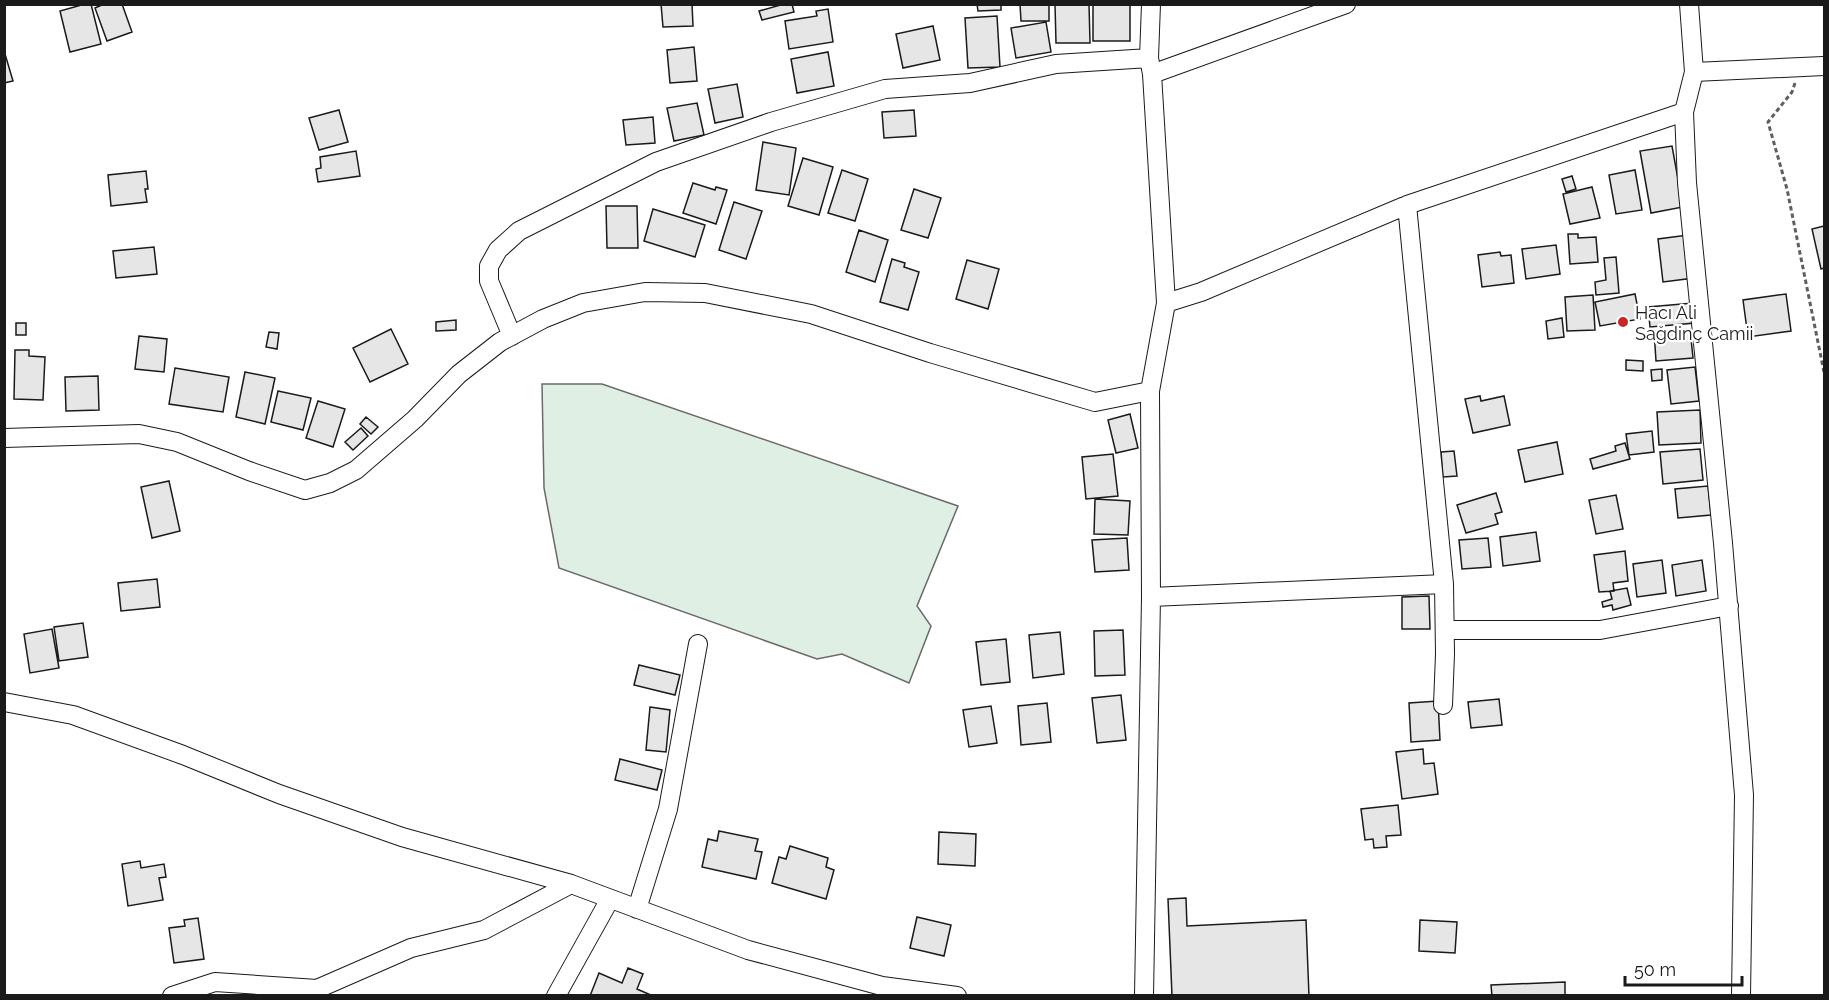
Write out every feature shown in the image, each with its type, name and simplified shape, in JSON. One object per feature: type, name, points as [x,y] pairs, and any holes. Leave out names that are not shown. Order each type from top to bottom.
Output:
[{"type":"street","points":[[1144,996],[1151,597],[1150,391],[1166,303],[1151,66],[1151,4]]},
{"type":"street","points":[[512,336],[489,281],[489,266],[498,250],[519,231],[656,162],[771,122],[885,89],[970,83],[1056,64],[1151,66],[1346,4]]},
{"type":"street","points":[[1689,4],[1694,72],[1684,112],[1687,183],[1729,606],[1744,795],[1741,996]]},
{"type":"street","points":[[1694,72],[1824,66]]},
{"type":"street","points":[[1166,303],[1201,292],[1407,205],[1684,112]]},
{"type":"street","points":[[1407,205],[1444,584],[1443,705]]},
{"type":"street","points":[[4,438],[139,434],[177,442],[304,490],[330,483],[356,470],[415,419],[459,374],[500,342],[543,319],[583,303],[645,292],[705,293],[811,314],[1095,402],[1150,391]]},
{"type":"street","points":[[1151,597],[1444,584]]},
{"type":"street","points":[[1445,630],[1600,630],[1729,606]]},
{"type":"street","points":[[637,909],[668,809],[698,644]]},
{"type":"street","points":[[4,702],[73,715],[183,755],[279,794],[402,837],[571,884],[759,953],[882,986],[957,996]]},
{"type":"street","points":[[172,996],[216,982],[317,989],[411,948],[484,930],[571,884]]},
{"type":"street","points":[[556,996],[610,899]]},
{"type":"path","points":[[1792,92],[1768,122],[1787,189],[1824,372]]},
{"type":"green space","points":[[542,384],[602,384],[958,506],[917,606],[931,626],[909,683],[842,654],[817,659],[559,568],[544,488]]},
{"type":"building","points":[[91,4],[101,44],[70,52],[60,11]]},
{"type":"building","points":[[104,4],[122,4],[132,32],[107,41],[95,8]]},
{"type":"building","points":[[661,4],[692,4],[693,26],[663,27]]},
{"type":"building","points":[[792,4],[794,12],[762,20],[759,11]]},
{"type":"building","points":[[977,4],[1001,4],[1001,10],[978,11]]},
{"type":"building","points":[[1020,4],[1049,4],[1049,21],[1021,21]]},
{"type":"building","points":[[1055,4],[1089,4],[1090,43],[1056,43]]},
{"type":"building","points":[[1093,4],[1130,4],[1130,41],[1093,41]]},
{"type":"building","points":[[828,9],[833,42],[789,49],[785,21],[817,16],[816,11]]},
{"type":"building","points":[[997,16],[1000,67],[968,68],[965,18]]},
{"type":"building","points":[[1046,22],[1051,52],[1016,58],[1011,28]]},
{"type":"building","points":[[933,26],[940,60],[903,68],[896,34]]},
{"type":"building","points":[[694,47],[697,81],[670,83],[667,50]]},
{"type":"building","points":[[828,52],[834,86],[797,93],[791,59]]},
{"type":"building","points":[[4,55],[13,81],[4,83]]},
{"type":"building","points":[[737,84],[743,117],[715,123],[708,89]]},
{"type":"building","points":[[697,103],[704,135],[674,141],[667,108]]},
{"type":"building","points":[[339,110],[348,142],[319,150],[309,118]]},
{"type":"building","points":[[914,110],[916,136],[884,138],[882,112]]},
{"type":"building","points":[[653,117],[655,143],[626,145],[623,120]]},
{"type":"building","points":[[763,142],[796,148],[789,195],[756,190]]},
{"type":"building","points":[[1672,146],[1683,207],[1651,213],[1640,151]]},
{"type":"building","points":[[356,151],[360,176],[318,182],[316,169],[321,168],[320,157]]},
{"type":"building","points":[[803,158],[833,167],[819,215],[788,206]]},
{"type":"building","points":[[842,170],[868,179],[855,221],[828,213]]},
{"type":"building","points":[[1635,170],[1642,210],[1616,214],[1609,175]]},
{"type":"building","points":[[146,171],[147,202],[111,206],[108,175]]},
{"type":"building","points":[[1572,176],[1576,189],[1566,192],[1562,179]]},
{"type":"building","points":[[693,183],[715,190],[716,187],[727,190],[716,224],[683,213]]},
{"type":"building","points":[[1592,187],[1600,218],[1570,224],[1563,194]]},
{"type":"building","points":[[914,189],[941,198],[928,238],[901,230]]},
{"type":"building","points":[[734,202],[762,211],[746,259],[719,250]]},
{"type":"building","points":[[606,206],[637,206],[638,248],[607,248]]},
{"type":"building","points":[[653,209],[705,225],[695,257],[644,241]]},
{"type":"building","points":[[1824,226],[1824,268],[1821,269],[1812,229]]},
{"type":"building","points":[[859,230],[888,240],[875,282],[846,272]]},
{"type":"building","points":[[1568,234],[1578,234],[1578,238],[1596,237],[1598,262],[1570,264]]},
{"type":"building","points":[[1688,235],[1694,278],[1663,282],[1658,239]]},
{"type":"building","points":[[1556,245],[1560,274],[1526,279],[1522,249]]},
{"type":"building","points":[[154,247],[157,274],[116,278],[113,251]]},
{"type":"building","points":[[1500,252],[1501,256],[1511,255],[1514,283],[1482,287],[1478,255]]},
{"type":"building","points":[[1616,257],[1619,293],[1596,295],[1595,282],[1606,280],[1604,258]]},
{"type":"building","points":[[892,259],[905,263],[904,267],[919,272],[908,310],[880,302]]},
{"type":"building","points":[[967,260],[999,269],[988,309],[956,299]]},
{"type":"building","points":[[1635,294],[1640,319],[1600,326],[1595,302]]},
{"type":"building","points":[[1786,294],[1791,331],[1748,337],[1743,300]]},
{"type":"building","points":[[1593,295],[1595,330],[1567,331],[1565,297]]},
{"type":"building","points":[[1693,303],[1695,323],[1650,327],[1648,307]]},
{"type":"building","points":[[1562,318],[1564,337],[1548,339],[1546,321]]},
{"type":"building","points":[[456,320],[456,330],[436,331],[436,322]]},
{"type":"building","points":[[16,323],[26,323],[26,335],[16,335]]},
{"type":"building","points":[[391,329],[408,364],[370,382],[353,348]]},
{"type":"building","points":[[1690,329],[1693,358],[1656,361],[1654,331]]},
{"type":"building","points":[[269,332],[279,333],[277,349],[266,347]]},
{"type":"building","points":[[139,336],[167,339],[164,372],[135,369]]},
{"type":"building","points":[[15,350],[29,350],[29,356],[45,357],[43,400],[14,399]]},
{"type":"building","points":[[1626,360],[1643,361],[1643,371],[1626,370]]},
{"type":"building","points":[[1695,367],[1699,401],[1671,404],[1667,370]]},
{"type":"building","points":[[175,368],[229,377],[223,412],[169,404]]},
{"type":"building","points":[[1662,369],[1662,380],[1652,381],[1651,370]]},
{"type":"building","points":[[245,372],[275,378],[265,424],[236,417]]},
{"type":"building","points":[[98,376],[99,410],[66,411],[65,377]]},
{"type":"building","points":[[278,391],[311,398],[303,430],[271,422]]},
{"type":"building","points":[[1480,396],[1481,401],[1504,396],[1510,425],[1473,433],[1465,399]]},
{"type":"building","points":[[318,401],[345,409],[333,447],[306,438]]},
{"type":"building","points":[[1700,410],[1701,443],[1659,445],[1657,412]]},
{"type":"building","points":[[1130,414],[1138,448],[1116,453],[1108,420]]},
{"type":"building","points":[[366,417],[378,427],[371,434],[360,424]]},
{"type":"building","points":[[361,428],[368,436],[353,450],[345,442]]},
{"type":"building","points":[[1652,431],[1654,452],[1629,455],[1626,434]]},
{"type":"building","points":[[1557,442],[1563,474],[1525,482],[1518,450]]},
{"type":"building","points":[[1625,443],[1630,459],[1593,469],[1590,459],[1616,451],[1615,446]]},
{"type":"building","points":[[1700,449],[1703,480],[1663,484],[1660,452]]},
{"type":"building","points":[[1454,451],[1457,476],[1443,477],[1441,452]]},
{"type":"building","points":[[1113,454],[1118,496],[1086,499],[1082,457]]},
{"type":"building","points":[[169,481],[180,531],[152,538],[141,487]]},
{"type":"building","points":[[1708,486],[1711,515],[1678,518],[1675,489]]},
{"type":"building","points":[[1496,493],[1502,512],[1495,514],[1498,524],[1466,533],[1457,505]]},
{"type":"building","points":[[1616,495],[1623,529],[1596,534],[1589,500]]},
{"type":"building","points":[[1095,499],[1130,501],[1128,535],[1094,534]]},
{"type":"building","points":[[1536,532],[1540,561],[1503,566],[1500,537]]},
{"type":"building","points":[[1127,538],[1129,570],[1095,572],[1092,540]]},
{"type":"building","points":[[1488,538],[1491,567],[1462,569],[1459,540]]},
{"type":"building","points":[[1625,551],[1628,581],[1613,583],[1614,591],[1599,592],[1594,555]]},
{"type":"building","points":[[1662,560],[1666,593],[1637,597],[1633,564]]},
{"type":"building","points":[[1702,560],[1706,591],[1676,596],[1672,565]]},
{"type":"building","points":[[157,579],[160,607],[121,611],[118,583]]},
{"type":"building","points":[[1627,588],[1631,605],[1613,610],[1612,605],[1603,607],[1602,602],[1612,599],[1610,591]]},
{"type":"building","points":[[1429,596],[1430,629],[1402,629],[1402,597]]},
{"type":"building","points":[[83,623],[88,657],[59,661],[54,627]]},
{"type":"building","points":[[52,629],[59,668],[30,673],[24,634]]},
{"type":"building","points":[[1123,630],[1125,675],[1095,676],[1094,631]]},
{"type":"building","points":[[1060,632],[1064,674],[1033,678],[1029,635]]},
{"type":"building","points":[[1006,639],[1010,682],[981,685],[976,642]]},
{"type":"building","points":[[639,665],[680,675],[675,695],[634,685]]},
{"type":"building","points":[[1121,695],[1126,740],[1097,743],[1092,698]]},
{"type":"building","points":[[1499,699],[1502,725],[1471,728],[1468,702]]},
{"type":"building","points":[[1438,701],[1440,740],[1411,742],[1409,703]]},
{"type":"building","points":[[1047,703],[1051,742],[1021,745],[1018,706]]},
{"type":"building","points":[[991,706],[997,743],[969,747],[963,710]]},
{"type":"building","points":[[650,707],[670,710],[666,752],[646,750]]},
{"type":"building","points":[[1423,749],[1424,764],[1434,763],[1438,794],[1402,799],[1396,752]]},
{"type":"building","points":[[620,759],[662,770],[657,790],[615,780]]},
{"type":"building","points":[[1398,805],[1401,835],[1386,836],[1387,847],[1374,848],[1373,839],[1365,840],[1361,809]]},
{"type":"building","points":[[719,831],[758,839],[755,851],[762,852],[756,879],[702,867],[708,839],[717,841]]},
{"type":"building","points":[[939,832],[976,834],[975,866],[938,864]]},
{"type":"building","points":[[790,846],[828,858],[826,867],[834,870],[826,899],[772,883],[779,857],[786,859]]},
{"type":"building","points":[[140,861],[141,868],[164,864],[166,877],[159,878],[163,900],[128,906],[122,864]]},
{"type":"building","points":[[1186,898],[1187,926],[1306,920],[1309,996],[1172,996],[1168,899]]},
{"type":"building","points":[[917,917],[951,925],[944,956],[910,948]]},
{"type":"building","points":[[198,918],[204,959],[174,963],[169,928],[185,926],[184,920]]},
{"type":"building","points":[[1420,920],[1457,922],[1455,953],[1419,951]]},
{"type":"building","points":[[628,968],[643,974],[637,989],[653,996],[590,996],[599,973],[622,983]]},
{"type":"building","points":[[1565,982],[1565,996],[1492,996],[1491,985]]},
{"type":"place","name":"Hacı Ali Sağdinç Camii","points":[[1623,322]]}]
